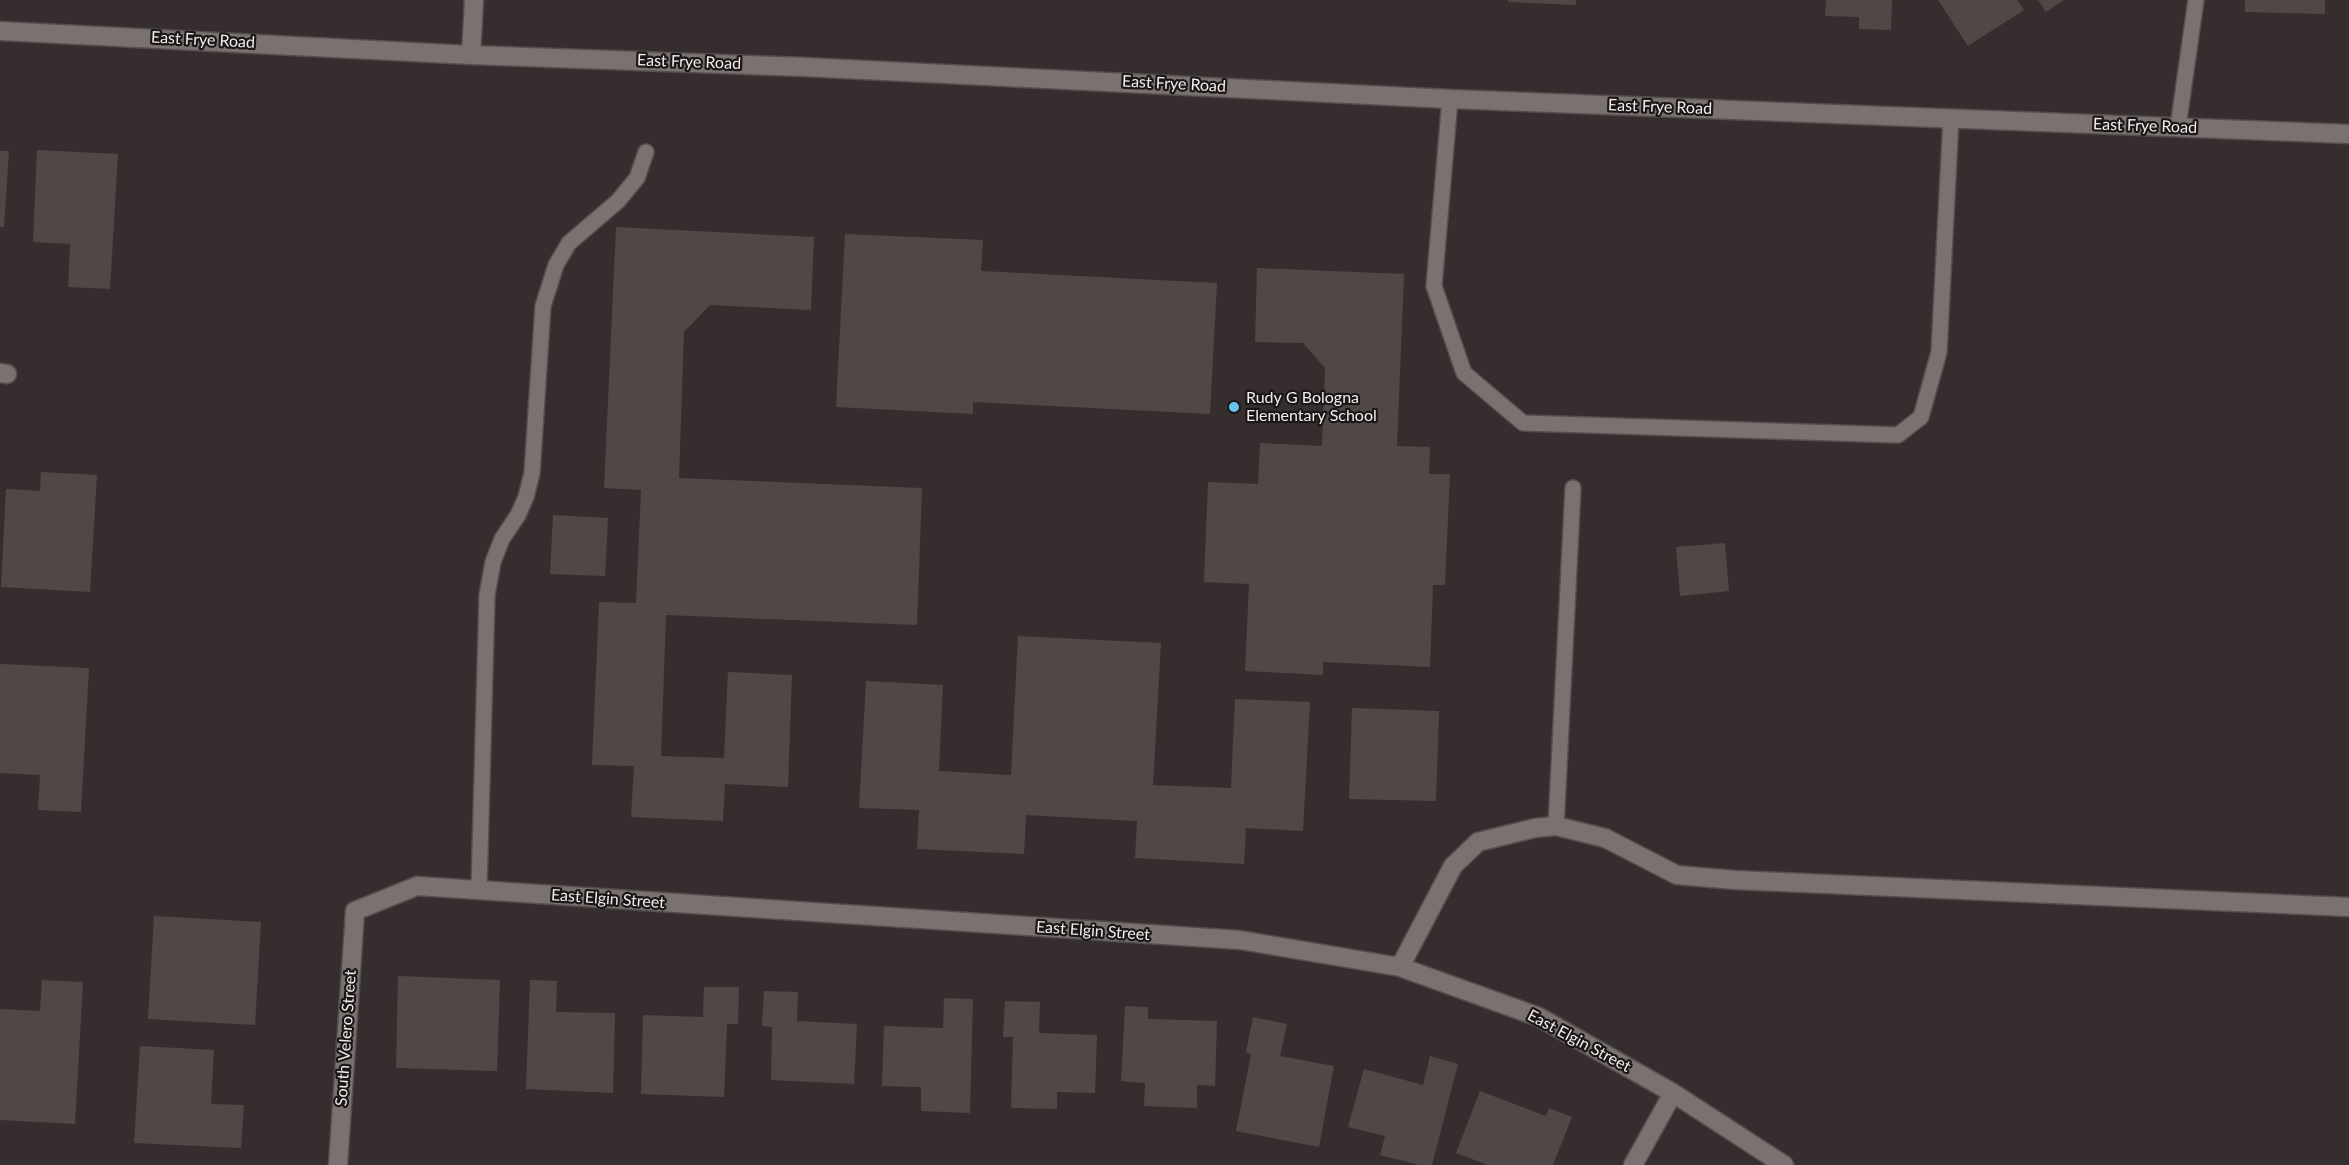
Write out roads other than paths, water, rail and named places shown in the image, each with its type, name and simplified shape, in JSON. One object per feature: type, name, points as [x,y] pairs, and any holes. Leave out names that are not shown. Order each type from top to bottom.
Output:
[{"type":"street","points":[[471,55],[474,0]]},
{"type":"street","name":"East Frye Road","points":[[0,31],[471,55],[804,66],[1450,99],[2349,134]]},
{"type":"street","points":[[1400,967],[1453,866],[1478,842],[1535,828],[1557,826],[1605,838],[1677,875],[1735,880],[2349,907]]},
{"type":"street","name":"East Elgin Street","points":[[355,911],[417,886],[1240,940],[1400,967],[1539,1017],[1673,1093],[1784,1165]]},
{"type":"street","name":"South Velero Street","points":[[338,1165],[355,911]]},
{"type":"street","points":[[1633,1165],[1673,1093]]},
{"type":"lane","points":[[2178,127],[2196,0]]},
{"type":"lane","points":[[1450,99],[1434,286],[1464,372],[1524,423],[1898,435],[1921,417],[1940,352],[1951,118]]},
{"type":"lane","points":[[479,890],[487,595],[493,562],[502,539],[518,515],[526,497],[532,472],[543,306],[556,265],[569,243],[618,201],[637,178],[646,152]]},
{"type":"lane","points":[[1557,826],[1573,488]]},
{"type":"place","name":"Rudy G Bologna Elementary School","points":[[1234,407]]}]
